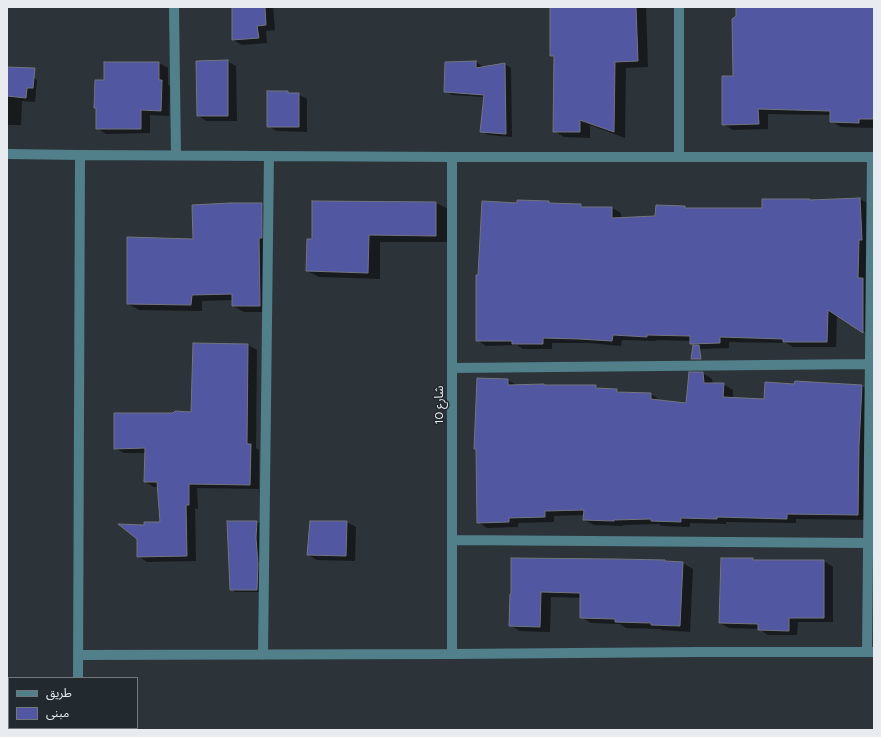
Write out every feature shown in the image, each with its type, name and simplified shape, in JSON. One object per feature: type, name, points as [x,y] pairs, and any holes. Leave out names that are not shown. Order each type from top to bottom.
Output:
[{"type":"street","points":[[174,7],[176,155]]},
{"type":"street","points":[[679,7],[679,157]]},
{"type":"street","points":[[7,154],[873,158],[868,543],[870,652],[78,655]]},
{"type":"street","points":[[78,677],[80,155]]},
{"type":"street","points":[[263,654],[269,156]]},
{"type":"street","name":"شارع 10","points":[[452,157],[452,654]]},
{"type":"street","points":[[452,368],[870,364]]},
{"type":"street","points":[[452,540],[868,543]]},
{"type":"building","points":[[232,7],[265,7],[266,25],[257,26],[259,38],[232,40]]},
{"type":"building","points":[[550,7],[636,7],[638,61],[615,62],[614,132],[580,120],[580,132],[553,132],[554,56],[550,56]]},
{"type":"building","points":[[736,7],[874,7],[874,119],[859,119],[859,123],[830,122],[830,111],[758,109],[759,124],[722,125],[722,76],[733,76],[732,19],[736,16]]},
{"type":"building","points":[[228,60],[228,116],[197,116],[196,61]]},
{"type":"building","points":[[476,61],[476,68],[505,63],[506,134],[480,132],[484,95],[444,92],[445,62]]},
{"type":"building","points":[[104,62],[159,62],[159,80],[162,80],[161,111],[141,110],[141,129],[96,129],[96,108],[94,108],[95,80],[104,80]]},
{"type":"building","points":[[7,67],[35,68],[33,88],[27,88],[26,98],[7,96]]},
{"type":"building","points":[[267,91],[288,91],[288,93],[299,93],[299,127],[267,127]]},
{"type":"building","points":[[860,198],[862,240],[859,240],[858,278],[863,278],[863,333],[828,310],[827,342],[783,342],[783,339],[720,337],[720,343],[690,344],[690,336],[647,335],[647,337],[613,335],[612,341],[543,338],[543,344],[512,344],[512,341],[476,341],[476,275],[478,275],[482,201],[517,203],[517,200],[549,201],[549,203],[581,204],[581,207],[612,207],[612,218],[655,216],[656,205],[685,206],[685,208],[762,208],[762,199],[810,200]]},
{"type":"building","points":[[312,201],[436,202],[436,236],[369,235],[368,273],[306,271],[307,239],[312,239]]},
{"type":"building","points":[[262,203],[262,238],[259,238],[260,306],[232,306],[232,294],[192,295],[191,305],[127,304],[127,237],[193,239],[192,205]]},
{"type":"building","points":[[193,343],[248,344],[247,444],[251,444],[250,485],[189,484],[189,505],[186,505],[187,556],[137,557],[137,539],[118,524],[144,525],[144,522],[160,522],[157,482],[144,482],[145,448],[114,449],[114,413],[173,413],[175,411],[191,412]]},
{"type":"building","points":[[693,345],[699,345],[701,359],[691,359]]},
{"type":"building","points":[[689,372],[703,372],[704,383],[724,383],[723,397],[764,399],[765,382],[794,384],[795,381],[862,385],[858,515],[787,514],[787,519],[717,517],[717,519],[681,518],[681,522],[651,521],[651,519],[614,521],[583,520],[584,510],[545,511],[545,517],[509,518],[509,522],[477,523],[476,449],[474,449],[477,378],[508,379],[508,385],[596,385],[596,388],[617,389],[617,392],[651,393],[651,399],[686,403]]},
{"type":"building","points":[[227,521],[257,521],[257,590],[230,590]]},
{"type":"building","points":[[310,521],[347,521],[346,556],[307,555]]},
{"type":"building","points":[[511,558],[665,560],[683,562],[680,626],[651,625],[651,623],[615,622],[615,619],[580,618],[580,593],[541,592],[540,627],[509,626]]},
{"type":"building","points":[[721,558],[753,558],[753,560],[824,560],[824,618],[789,618],[789,631],[758,630],[758,624],[719,623]]}]
